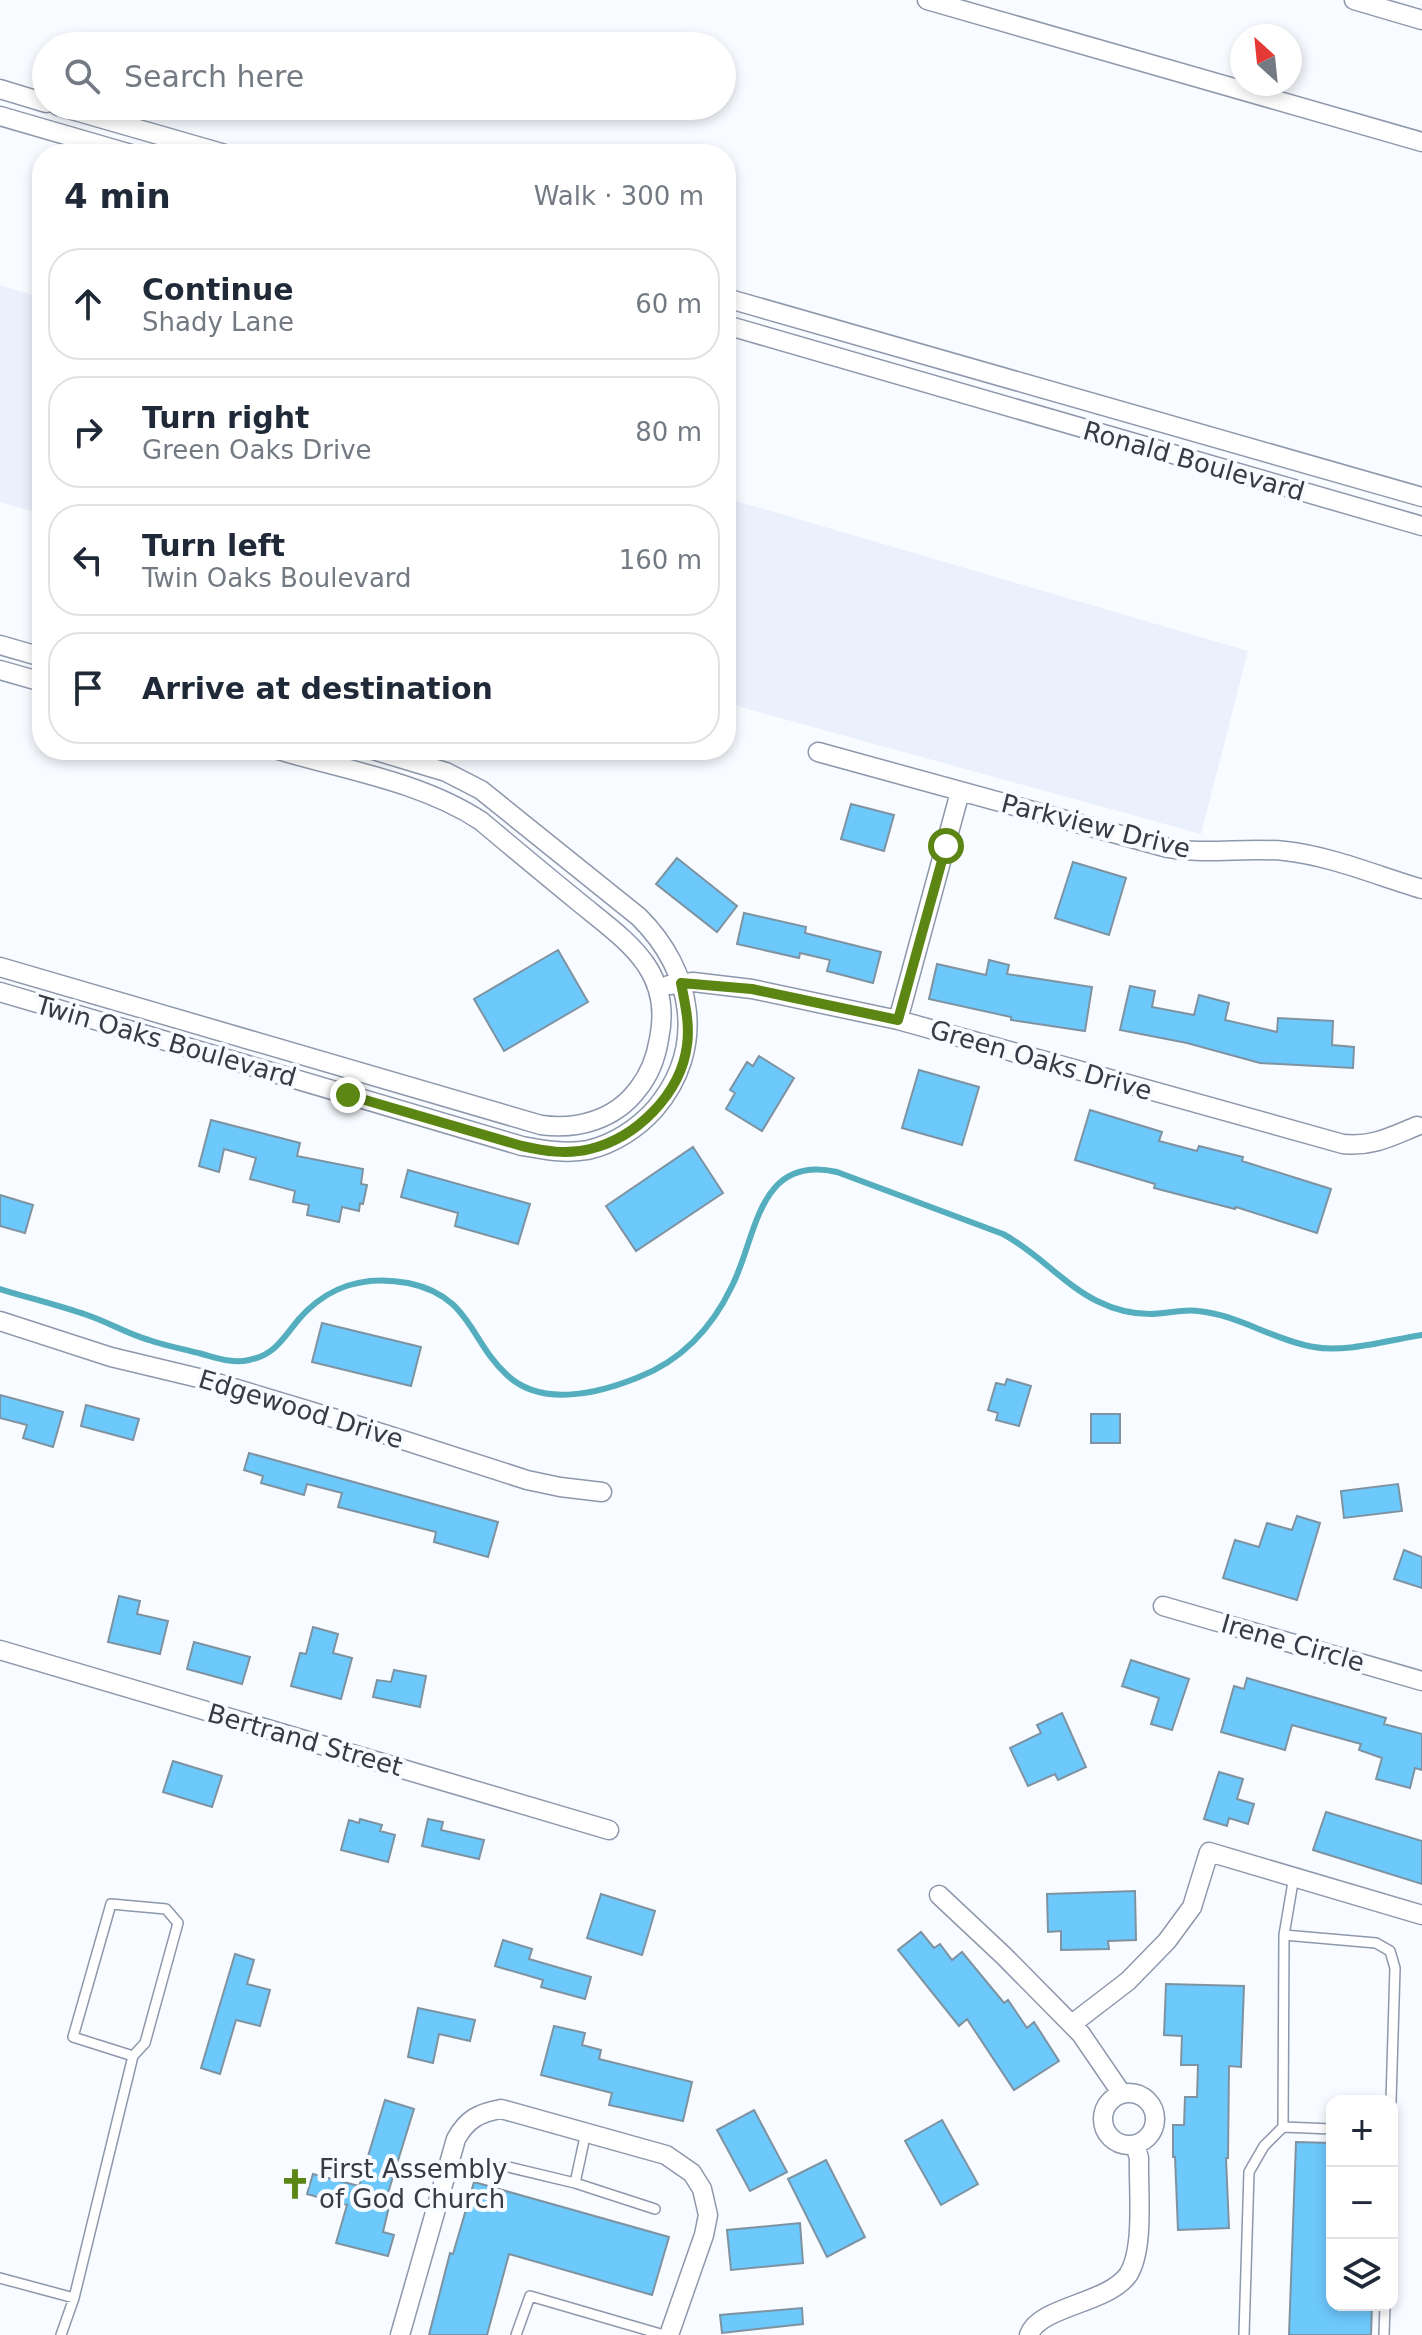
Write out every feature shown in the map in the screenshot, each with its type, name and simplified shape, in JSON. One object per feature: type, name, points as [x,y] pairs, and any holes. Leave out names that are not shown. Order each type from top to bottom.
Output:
[{"type":"street","points":[[927,0],[1422,142]]},
{"type":"street","points":[[1354,0],[1422,20]]},
{"type":"street","points":[[0,89],[32,99]]},
{"type":"street","points":[[0,116],[96,144]]},
{"type":"street","points":[[65,120],[65,135]]},
{"type":"street","points":[[107,120],[190,144]]},
{"type":"street","name":"Ronald Boulevard","points":[[736,301],[1422,497]]},
{"type":"street","name":"Ronald Boulevard","points":[[736,328],[1422,526]]},
{"type":"street","points":[[966,395],[974,369]]},
{"type":"street","points":[[1262,480],[1269,454]]},
{"type":"street","points":[[0,645],[32,654]]},
{"type":"street","points":[[0,670],[32,679]]},
{"type":"street","name":"Parkview Drive","points":[[818,752],[1168,848],[1221,853],[1255,850],[1288,852],[1422,889]]},
{"type":"street","points":[[312,760],[409,788],[458,806],[481,821],[629,944],[641,957],[659,987]]},
{"type":"street","name":"Twin Oaks Boulevard","points":[[0,992],[522,1146],[572,1152],[589,1150],[620,1137],[644,1121],[668,1092],[687,1047],[687,1016],[681,983],[669,954],[639,917],[481,790],[446,772],[406,760]]},
{"type":"street","points":[[898,1020],[960,792]]},
{"type":"street","name":"Twin Oaks Boulevard","points":[[0,967],[541,1125],[558,1127],[586,1124],[608,1115],[633,1096],[642,1084],[656,1056],[661,1033],[663,1014],[659,987]]},
{"type":"street","name":"Green Oaks Drive","points":[[659,987],[681,983],[752,989],[898,1020],[1343,1144],[1362,1146],[1417,1126]]},
{"type":"street","name":"Edgewood Drive","points":[[0,1321],[111,1357],[207,1380],[336,1418],[527,1480],[602,1492]]},
{"type":"street","name":"Irene Circle","points":[[1163,1606],[1422,1681]]},
{"type":"street","name":"Bertrand Street","points":[[0,1650],[609,1830]]},
{"type":"street","points":[[1072,2024],[1128,1981],[1167,1941],[1192,1907],[1209,1852],[1422,1915]]},
{"type":"street","points":[[939,1895],[1072,2024],[1122,2094]]},
{"type":"street","points":[[1122,2094],[1140,2095],[1153,2108],[1155,2117],[1150,2134],[1135,2145],[1119,2144],[1106,2134],[1103,2126],[1104,2110],[1114,2097],[1122,2094]]},
{"type":"street","points":[[400,2335],[452,2151],[467,2123],[484,2112],[511,2109],[677,2161],[692,2173],[702,2189],[708,2215],[704,2235],[666,2335]]},
{"type":"street","points":[[1029,2335],[1031,2329],[1050,2315],[1111,2290],[1128,2274],[1137,2250],[1139,2158],[1135,2145]]},
{"type":"lane","points":[[1244,2335],[1249,2172],[1264,2146],[1283,2127],[1284,1935],[1294,1876]]},
{"type":"lane","points":[[61,2335],[74,2298],[133,2056],[145,2043],[178,1923],[166,1909],[111,1904],[73,2037],[133,2056]]},
{"type":"lane","points":[[1284,1935],[1376,1943],[1390,1951],[1395,1968],[1391,2095]]},
{"type":"lane","points":[[1283,2127],[1326,2129]]},
{"type":"lane","points":[[575,2183],[586,2132]]},
{"type":"lane","points":[[504,2166],[575,2183],[655,2209]]},
{"type":"lane","points":[[0,2278],[74,2298]]},
{"type":"lane","points":[[516,2335],[530,2296],[666,2335]]},
{"type":"lane","points":[[1384,2335],[1385,2311]]},
{"type":"shaded area","points":[[0,285],[32,295],[32,511],[0,502]]},
{"type":"shaded area","points":[[736,501],[1248,651],[1201,834],[736,706]]},
{"type":"building","points":[[851,804],[894,815],[884,851],[841,839]]},
{"type":"building","points":[[677,858],[737,906],[717,932],[656,884]]},
{"type":"building","points":[[1073,862],[1126,878],[1109,935],[1055,918]]},
{"type":"building","points":[[744,913],[806,927],[805,933],[881,952],[873,983],[827,971],[830,960],[800,953],[799,958],[737,944]]},
{"type":"building","points":[[558,950],[588,1002],[504,1051],[474,999]]},
{"type":"building","points":[[989,960],[1009,965],[1007,974],[1092,987],[1085,1031],[1011,1020],[1011,1017],[929,999],[937,964],[986,975]]},
{"type":"building","points":[[1130,986],[1155,991],[1152,1007],[1194,1015],[1199,995],[1229,1003],[1225,1020],[1277,1032],[1278,1018],[1333,1021],[1332,1045],[1354,1047],[1353,1068],[1260,1063],[1187,1043],[1120,1030]]},
{"type":"building","points":[[759,1056],[794,1078],[762,1131],[726,1109],[735,1093],[730,1090],[747,1062],[753,1066]]},
{"type":"building","points":[[919,1070],[979,1087],[962,1145],[902,1128]]},
{"type":"building","points":[[1090,1110],[1162,1132],[1159,1141],[1197,1151],[1199,1146],[1243,1157],[1242,1161],[1331,1189],[1317,1233],[1236,1207],[1154,1188],[1155,1184],[1075,1160]]},
{"type":"building","points":[[211,1120],[300,1143],[297,1156],[363,1169],[361,1184],[367,1185],[359,1211],[342,1207],[339,1222],[307,1215],[309,1205],[293,1202],[295,1191],[250,1179],[256,1158],[224,1149],[219,1172],[199,1166]]},
{"type":"building","points":[[693,1147],[723,1193],[636,1251],[606,1206]]},
{"type":"building","points":[[408,1170],[530,1204],[518,1244],[455,1226],[458,1213],[401,1197]]},
{"type":"building","points":[[0,1195],[33,1205],[25,1233],[0,1226]]},
{"type":"building","points":[[322,1323],[421,1347],[411,1386],[312,1362]]},
{"type":"building","points":[[1007,1379],[1031,1386],[1019,1426],[996,1420],[998,1413],[988,1410],[996,1383],[1005,1385]]},
{"type":"building","points":[[0,1395],[63,1412],[53,1447],[23,1438],[27,1425],[0,1418]]},
{"type":"building","points":[[86,1405],[139,1419],[133,1440],[81,1426]]},
{"type":"building","points":[[1091,1414],[1120,1414],[1120,1443],[1091,1443]]},
{"type":"building","points":[[249,1453],[498,1522],[488,1557],[434,1542],[436,1532],[338,1507],[342,1493],[307,1484],[304,1495],[261,1483],[263,1476],[244,1470]]},
{"type":"building","points":[[1398,1484],[1402,1511],[1344,1518],[1341,1491]]},
{"type":"building","points":[[1297,1516],[1320,1523],[1297,1600],[1223,1578],[1235,1540],[1259,1547],[1267,1523],[1292,1530]]},
{"type":"building","points":[[1404,1550],[1422,1557],[1422,1588],[1394,1579]]},
{"type":"building","points":[[119,1596],[140,1601],[137,1614],[168,1621],[160,1654],[108,1642]]},
{"type":"building","points":[[313,1627],[338,1634],[333,1653],[352,1658],[341,1699],[291,1686],[300,1653],[306,1654]]},
{"type":"building","points":[[194,1642],[250,1657],[242,1684],[187,1669]]},
{"type":"building","points":[[1131,1660],[1189,1679],[1172,1730],[1151,1724],[1159,1698],[1122,1686]]},
{"type":"building","points":[[394,1670],[426,1676],[420,1707],[373,1697],[377,1680],[391,1682]]},
{"type":"building","points":[[1247,1678],[1386,1718],[1384,1724],[1422,1734],[1422,1770],[1415,1768],[1410,1788],[1376,1779],[1382,1758],[1359,1750],[1361,1744],[1292,1725],[1285,1750],[1221,1732],[1234,1686],[1244,1689]]},
{"type":"building","points":[[1062,1713],[1086,1767],[1058,1780],[1055,1774],[1028,1786],[1010,1748],[1041,1733],[1037,1725]]},
{"type":"building","points":[[173,1761],[222,1776],[212,1807],[163,1792]]},
{"type":"building","points":[[1219,1772],[1243,1779],[1237,1799],[1254,1804],[1248,1824],[1229,1818],[1227,1826],[1204,1819]]},
{"type":"building","points":[[1326,1812],[1422,1841],[1422,1884],[1313,1850]]},
{"type":"building","points":[[360,1819],[382,1825],[380,1831],[395,1835],[388,1862],[341,1850],[349,1820],[359,1823]]},
{"type":"building","points":[[428,1819],[443,1822],[441,1830],[484,1840],[479,1859],[422,1846]]},
{"type":"building","points":[[1135,1891],[1136,1940],[1108,1941],[1109,1949],[1061,1950],[1061,1931],[1048,1932],[1047,1894]]},
{"type":"building","points":[[601,1894],[655,1911],[642,1955],[587,1938]]},
{"type":"building","points":[[921,1932],[934,1948],[940,1944],[952,1960],[962,1952],[1004,2003],[1008,2000],[1027,2028],[1034,2022],[1059,2061],[1014,2090],[967,2019],[959,2026],[898,1950]]},
{"type":"building","points":[[503,1940],[532,1949],[529,1959],[591,1977],[585,1999],[541,1987],[543,1980],[495,1966]]},
{"type":"building","points":[[235,1954],[254,1960],[247,1984],[270,1990],[260,2026],[236,2020],[220,2074],[201,2068]]},
{"type":"building","points":[[1166,1984],[1244,1986],[1241,2067],[1229,2066],[1226,2158],[1229,2228],[1178,2230],[1173,2125],[1184,2125],[1185,2097],[1197,2097],[1198,2065],[1181,2065],[1182,2036],[1164,2035]]},
{"type":"building","points":[[418,2008],[475,2020],[470,2041],[439,2034],[433,2063],[408,2057]]},
{"type":"building","points":[[554,2026],[585,2033],[582,2045],[601,2050],[599,2059],[692,2082],[683,2121],[609,2105],[612,2093],[541,2075]]},
{"type":"building","points":[[385,2100],[414,2109],[388,2193],[392,2194],[383,2232],[394,2235],[388,2256],[336,2243],[347,2205],[307,2194],[313,2174],[359,2186]]},
{"type":"building","points":[[754,2110],[787,2172],[750,2191],[717,2130]]},
{"type":"building","points":[[942,2120],[978,2184],[941,2205],[905,2141]]},
{"type":"building","points":[[1296,2142],[1326,2143],[1326,2311],[1372,2311],[1371,2335],[1289,2335]]},
{"type":"building","points":[[826,2160],[865,2237],[827,2257],[788,2179]]},
{"type":"building","points":[[474,2182],[669,2237],[652,2295],[509,2254],[487,2335],[429,2335],[450,2253],[453,2254]]},
{"type":"building","points":[[800,2223],[803,2263],[731,2270],[727,2230]]},
{"type":"building","points":[[802,2308],[803,2324],[722,2333],[720,2315]]},
{"type":"waterway","points":[[0,1289],[87,1315],[155,1342],[237,1361],[258,1358],[272,1350],[311,1307],[335,1291],[377,1280],[408,1283],[445,1298],[467,1321],[494,1362],[521,1385],[554,1394],[589,1392],[624,1383],[655,1370],[694,1341],[715,1316],[732,1286],[755,1224],[775,1187],[790,1175],[811,1170],[837,1172],[1003,1234],[1085,1294],[1123,1310],[1150,1314],[1213,1313],[1314,1347],[1353,1347],[1422,1335]]},
{"type":"place","name":"First Assembly of God Church","points":[[295,2184]]},
{"type":"route","points":[[348,1095],[548,1151],[589,1150],[607,1143],[644,1121],[668,1092],[678,1073],[684,1060],[688,1031],[681,983],[752,989],[898,1020],[946,846]]}]
